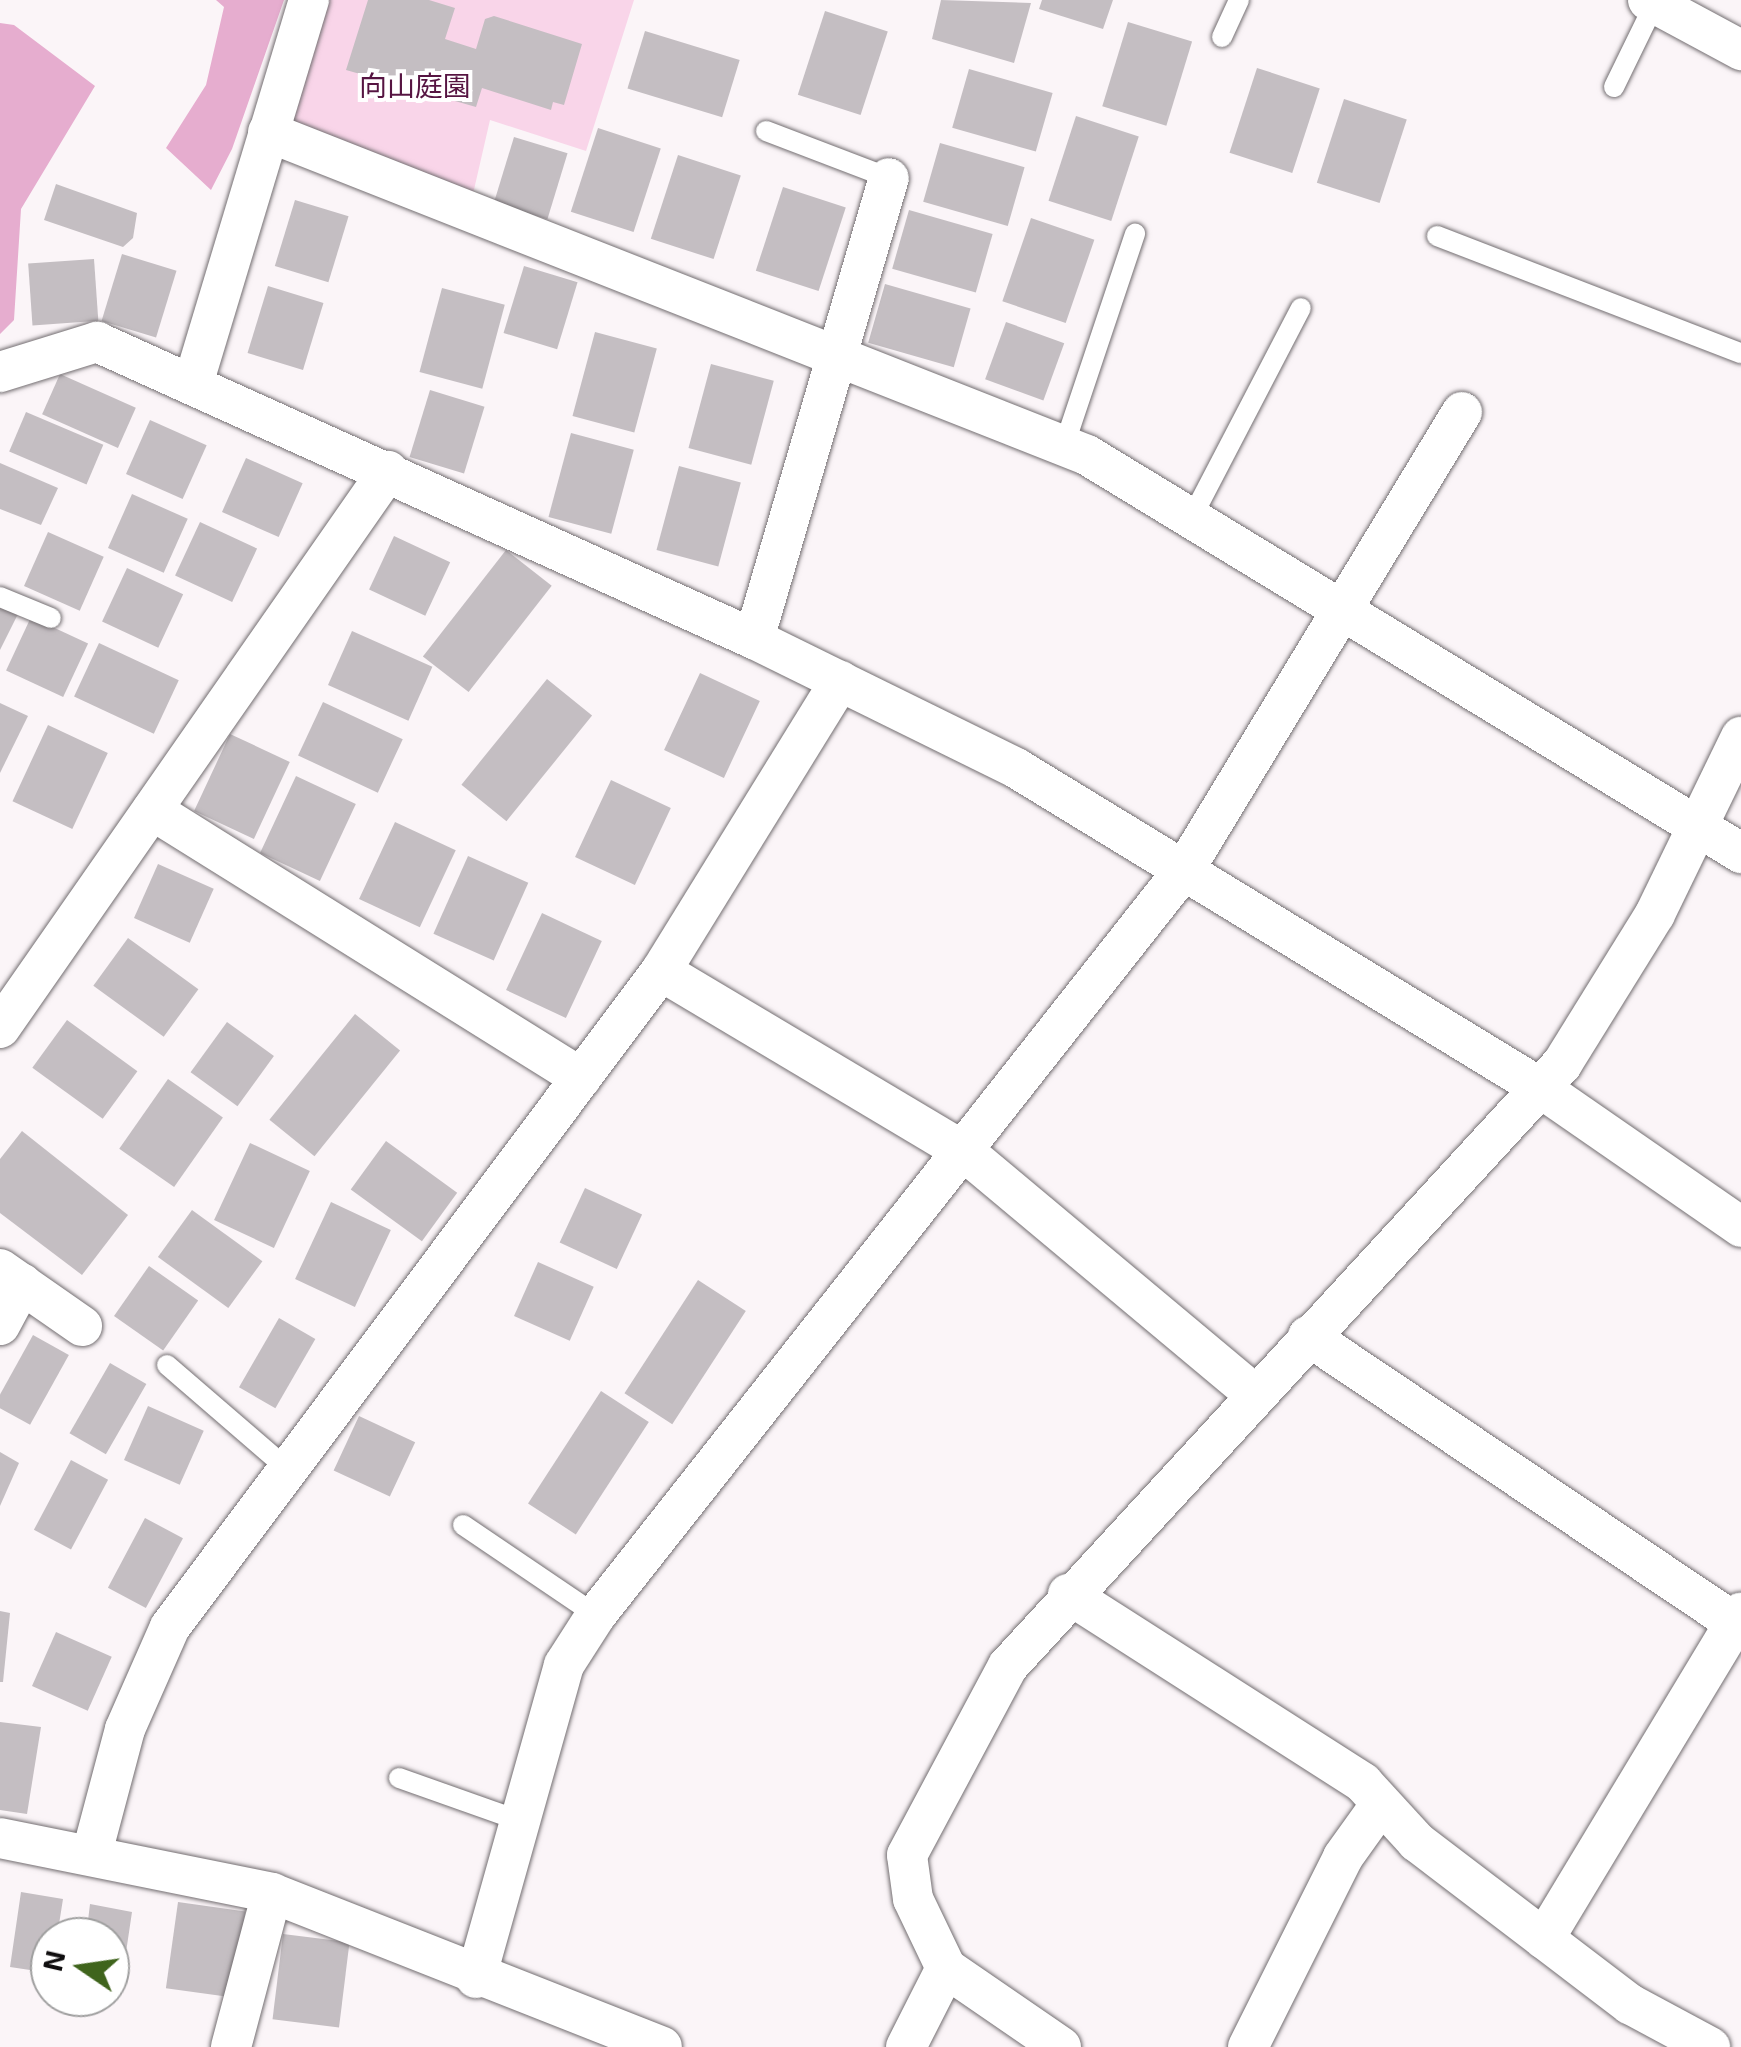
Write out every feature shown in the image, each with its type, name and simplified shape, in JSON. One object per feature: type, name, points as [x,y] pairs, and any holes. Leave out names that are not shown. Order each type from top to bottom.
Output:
[{"type":"street","points":[[193,384],[309,0]]},
{"type":"street","points":[[1653,1],[1741,50]]},
{"type":"street","points":[[268,132],[1064,446],[1741,853]]},
{"type":"street","points":[[754,639],[889,178]]},
{"type":"street","points":[[0,372],[97,342],[754,639],[1016,768],[1186,867],[1542,1089],[1741,1228]]},
{"type":"street","points":[[476,1978],[523,1822],[564,1665],[596,1615],[966,1153],[1186,867],[1462,412]]},
{"type":"street","points":[[0,1028],[388,471]]},
{"type":"street","points":[[92,1853],[124,1729],[170,1626],[290,1471],[660,971],[840,682]]},
{"type":"street","points":[[1061,2047],[946,1968],[913,1899],[907,1855],[1008,1666],[1068,1594],[1542,1089],[1655,914],[1741,737]]},
{"type":"street","points":[[152,810],[581,1078]]},
{"type":"street","points":[[660,971],[966,1153],[1254,1394]]},
{"type":"street","points":[[0,1325],[11,1277],[82,1326]]},
{"type":"street","points":[[1308,1336],[1739,1621],[1544,1939]]},
{"type":"street","points":[[1068,1594],[1362,1783],[1417,1842],[1544,1939],[1630,2004],[1710,2047]]},
{"type":"street","points":[[1248,2047],[1343,1856],[1381,1804]]},
{"type":"street","points":[[0,1838],[92,1853],[272,1893],[476,1978],[662,2047]]},
{"type":"street","points":[[231,2047],[272,1893]]},
{"type":"street","points":[[906,2047],[946,1968]]},
{"type":"lane","points":[[1222,37],[1240,0]]},
{"type":"lane","points":[[1614,87],[1653,1]]},
{"type":"lane","points":[[766,131],[889,178]]},
{"type":"lane","points":[[1064,446],[1135,234]]},
{"type":"lane","points":[[1437,236],[1741,353]]},
{"type":"lane","points":[[1190,520],[1300,308]]},
{"type":"lane","points":[[0,597],[51,618]]},
{"type":"lane","points":[[167,1365],[290,1471]]},
{"type":"lane","points":[[462,1524],[596,1615]]},
{"type":"lane","points":[[398,1778],[523,1822]]},
{"type":"green space","name":"向山庭園","points":[[323,0],[634,0],[586,151],[490,120],[473,194],[282,122]]},
{"type":"shaded area","points":[[216,0],[284,0],[232,149],[211,190],[166,148],[206,85],[224,7]]},
{"type":"shaded area","points":[[0,23],[14,25],[95,86],[21,209],[14,320],[0,334]]},
{"type":"building","points":[[368,0],[429,0],[455,8],[445,39],[476,49],[485,19],[494,16],[582,44],[564,105],[553,102],[551,110],[482,88],[476,107],[346,70]]},
{"type":"building","points":[[941,0],[1031,3],[1014,63],[932,39]]},
{"type":"building","points":[[1042,0],[1113,0],[1103,29],[1039,9]]},
{"type":"building","points":[[825,11],[888,31],[861,115],[798,95]]},
{"type":"building","points":[[1128,22],[1192,42],[1166,126],[1102,106]]},
{"type":"building","points":[[645,31],[740,60],[722,117],[627,88]]},
{"type":"building","points":[[1257,68],[1320,88],[1292,173],[1229,153]]},
{"type":"building","points":[[969,69],[1053,93],[1036,152],[952,128]]},
{"type":"building","points":[[1344,99],[1407,119],[1380,203],[1317,183]]},
{"type":"building","points":[[1076,116],[1139,136],[1111,221],[1048,201]]},
{"type":"building","points":[[598,128],[661,148],[634,232],[571,212]]},
{"type":"building","points":[[514,137],[568,153],[547,219],[494,203]]},
{"type":"building","points":[[940,143],[1025,167],[1008,226],[923,202]]},
{"type":"building","points":[[678,155],[741,175],[714,259],[651,239]]},
{"type":"building","points":[[56,184],[137,213],[133,238],[123,247],[44,220]]},
{"type":"building","points":[[783,187],[846,207],[819,291],[756,271]]},
{"type":"building","points":[[295,200],[349,216],[328,282],[275,266]]},
{"type":"building","points":[[909,210],[993,234],[976,293],[892,269]]},
{"type":"building","points":[[1031,218],[1094,240],[1066,323],[1002,301]]},
{"type":"building","points":[[122,254],[177,271],[156,338],[102,321]]},
{"type":"building","points":[[94,259],[98,321],[32,325],[28,264]]},
{"type":"building","points":[[524,266],[578,282],[557,349],[504,333]]},
{"type":"building","points":[[885,284],[971,309],[954,367],[868,343]]},
{"type":"building","points":[[268,286],[323,303],[303,370],[248,353]]},
{"type":"building","points":[[442,288],[505,305],[482,389],[419,372]]},
{"type":"building","points":[[1006,322],[1064,343],[1043,401],[985,379]]},
{"type":"building","points":[[595,332],[657,349],[634,433],[572,416]]},
{"type":"building","points":[[711,364],[774,381],[751,465],[688,448]]},
{"type":"building","points":[[60,374],[136,408],[118,448],[42,414]]},
{"type":"building","points":[[430,390],[485,407],[464,474],[410,457]]},
{"type":"building","points":[[26,412],[103,445],[87,484],[9,452]]},
{"type":"building","points":[[150,420],[207,445],[183,499],[126,474]]},
{"type":"building","points":[[571,433],[634,450],[611,534],[548,517]]},
{"type":"building","points":[[246,458],[303,483],[279,537],[222,512]]},
{"type":"building","points":[[0,463],[58,488],[41,525],[0,509]]},
{"type":"building","points":[[679,466],[741,483],[718,567],[656,550]]},
{"type":"building","points":[[132,494],[188,519],[164,573],[108,548]]},
{"type":"building","points":[[200,522],[257,549],[232,602],[175,575]]},
{"type":"building","points":[[48,532],[104,557],[80,611],[24,586]]},
{"type":"building","points":[[394,536],[450,562],[425,616],[369,589]]},
{"type":"building","points":[[506,550],[552,586],[469,692],[423,656]]},
{"type":"building","points":[[127,568],[183,594],[158,648],[102,621]]},
{"type":"building","points":[[0,607],[18,614],[0,650]]},
{"type":"building","points":[[31,617],[88,644],[63,697],[6,670]]},
{"type":"building","points":[[352,631],[432,667],[408,721],[328,685]]},
{"type":"building","points":[[99,643],[179,680],[154,734],[74,696]]},
{"type":"building","points":[[700,673],[760,701],[724,778],[664,750]]},
{"type":"building","points":[[547,679],[592,716],[506,821],[461,785]]},
{"type":"building","points":[[323,702],[403,739],[378,793],[298,755]]},
{"type":"building","points":[[0,703],[28,716],[0,773]]},
{"type":"building","points":[[48,725],[108,753],[72,829],[13,801]]},
{"type":"building","points":[[230,734],[290,762],[254,839],[194,811]]},
{"type":"building","points":[[296,776],[356,804],[320,881],[260,853]]},
{"type":"building","points":[[611,780],[671,808],[635,885],[575,857]]},
{"type":"building","points":[[395,822],[456,850],[420,927],[359,899]]},
{"type":"building","points":[[468,856],[528,883],[494,960],[433,934]]},
{"type":"building","points":[[158,864],[214,889],[190,943],[134,918]]},
{"type":"building","points":[[542,913],[602,941],[566,1018],[506,990]]},
{"type":"building","points":[[128,938],[198,989],[164,1037],[93,986]]},
{"type":"building","points":[[355,1014],[400,1051],[314,1156],[269,1120]]},
{"type":"building","points":[[67,1020],[137,1071],[103,1119],[32,1068]]},
{"type":"building","points":[[227,1022],[274,1056],[237,1106],[191,1072]]},
{"type":"building","points":[[168,1079],[223,1117],[174,1187],[119,1149]]},
{"type":"building","points":[[22,1131],[128,1215],[82,1275],[0,1213],[0,1159]]},
{"type":"building","points":[[386,1141],[457,1193],[422,1241],[351,1190]]},
{"type":"building","points":[[250,1143],[310,1171],[274,1248],[214,1220]]},
{"type":"building","points":[[585,1188],[642,1215],[617,1269],[560,1242]]},
{"type":"building","points":[[331,1202],[391,1230],[355,1307],[295,1279]]},
{"type":"building","points":[[192,1210],[262,1261],[228,1308],[158,1257]]},
{"type":"building","points":[[538,1262],[594,1287],[570,1341],[514,1316]]},
{"type":"building","points":[[149,1266],[198,1300],[163,1350],[114,1316]]},
{"type":"building","points":[[698,1280],[746,1311],[672,1424],[624,1393]]},
{"type":"building","points":[[279,1318],[315,1339],[275,1408],[239,1387]]},
{"type":"building","points":[[33,1335],[69,1355],[30,1425],[0,1408],[0,1395]]},
{"type":"building","points":[[110,1363],[146,1384],[106,1454],[70,1433]]},
{"type":"building","points":[[601,1391],[649,1422],[576,1534],[528,1503]]},
{"type":"building","points":[[148,1406],[204,1431],[180,1485],[124,1460]]},
{"type":"building","points":[[359,1416],[415,1442],[390,1497],[334,1470]]},
{"type":"building","points":[[0,1452],[19,1463],[0,1506]]},
{"type":"building","points":[[71,1460],[108,1480],[71,1549],[34,1530]]},
{"type":"building","points":[[145,1518],[183,1538],[146,1608],[108,1588]]},
{"type":"building","points":[[0,1611],[10,1613],[3,1682],[0,1682]]},
{"type":"building","points":[[56,1632],[112,1657],[88,1711],[32,1686]]},
{"type":"building","points":[[0,1722],[41,1727],[27,1814],[0,1810]]},
{"type":"building","points":[[21,1892],[63,1899],[60,1917],[30,1917],[30,1970],[10,1967]]},
{"type":"building","points":[[178,1902],[245,1911],[233,1998],[166,1988]]},
{"type":"building","points":[[90,1904],[132,1912],[130,1925],[130,1917],[88,1917]]},
{"type":"building","points":[[283,1934],[350,1942],[339,2028],[273,2019]]}]
